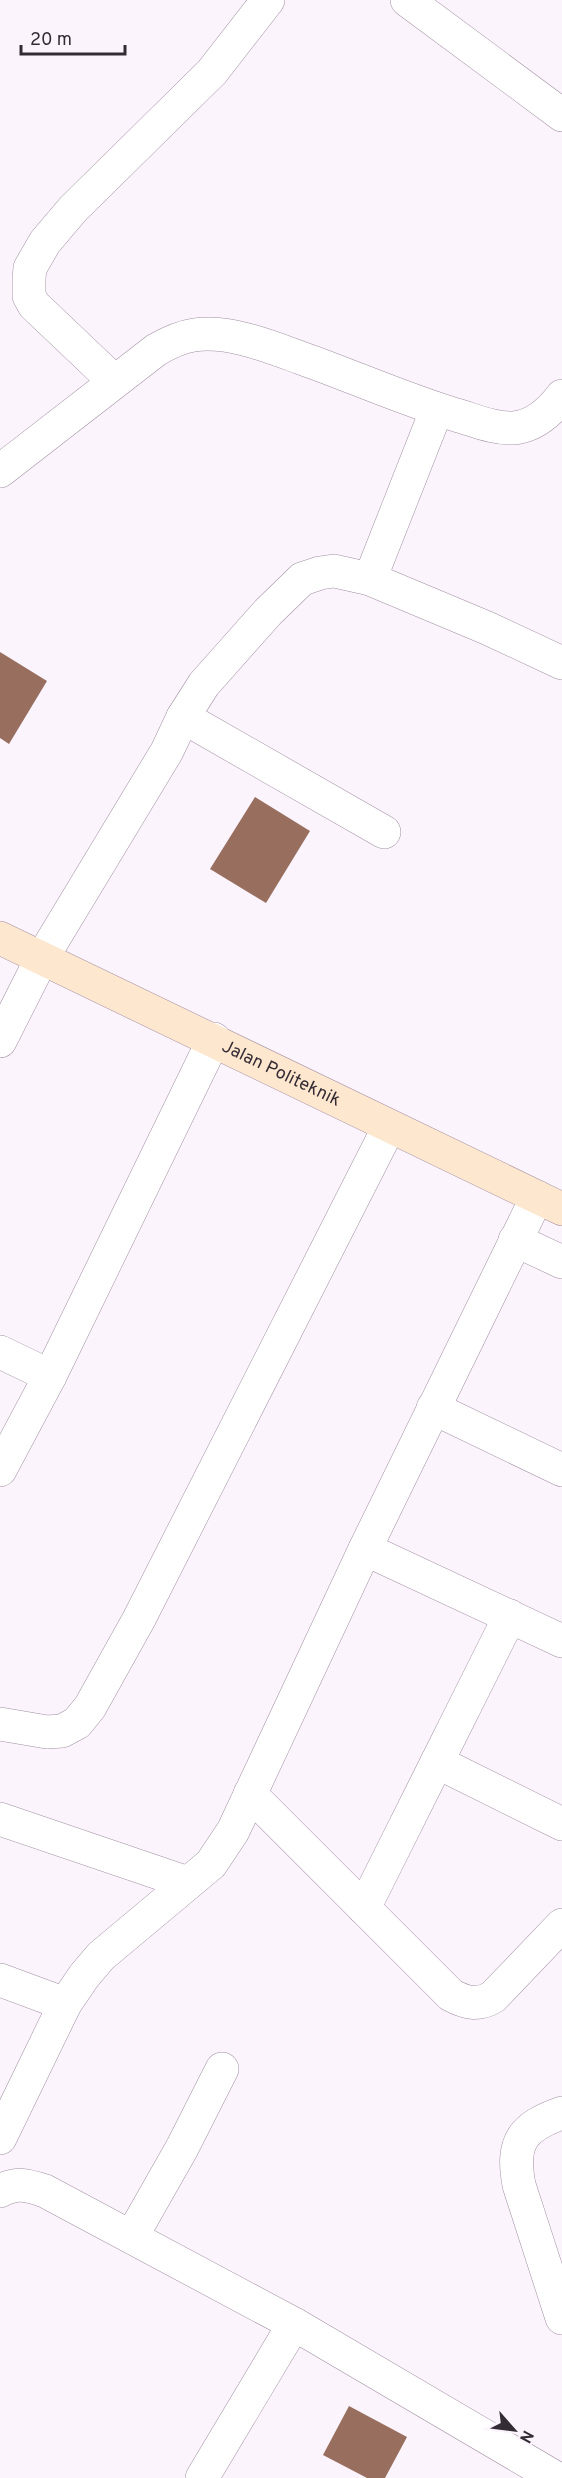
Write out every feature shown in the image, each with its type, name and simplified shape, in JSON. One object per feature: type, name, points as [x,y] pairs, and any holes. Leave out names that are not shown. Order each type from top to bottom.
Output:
[{"type":"street","points":[[114,381],[34,305],[28,288],[30,268],[45,242],[73,209],[212,72],[268,0]]},
{"type":"street","points":[[407,0],[562,115]]},
{"type":"street","points":[[0,471],[156,350],[178,338],[196,334],[217,335],[280,350],[437,409],[501,428],[530,424],[542,417],[562,396]]},
{"type":"street","points":[[370,579],[437,409]]},
{"type":"street","points":[[0,1041],[42,958],[167,751],[183,717],[204,684],[268,612],[302,579],[334,571],[370,579],[487,628],[562,663]]},
{"type":"street","points":[[183,717],[384,832]]},
{"type":"street","name":"Jalan Politeknik","points":[[0,938],[214,1039],[389,1127],[550,1203]]},
{"type":"street","points":[[0,1470],[50,1376],[214,1039]]},
{"type":"street","points":[[0,1724],[47,1732],[62,1731],[77,1723],[90,1707],[139,1619],[389,1127]]},
{"type":"street","points":[[0,2138],[65,2004],[84,1976],[101,1956],[211,1864],[233,1831],[365,1549],[515,1239],[550,1203]]},
{"type":"street","points":[[515,1239],[562,1262]]},
{"type":"street","points":[[0,1352],[50,1376]]},
{"type":"street","points":[[433,1408],[562,1470]]},
{"type":"street","points":[[365,1549],[562,1641]]},
{"type":"street","points":[[364,1908],[510,1617]]},
{"type":"street","points":[[437,1762],[562,1824]]},
{"type":"street","points":[[250,1794],[451,1995],[464,2002],[474,2004],[485,2002],[493,1997],[562,1925]]},
{"type":"street","points":[[0,1819],[188,1883]]},
{"type":"street","points":[[0,1980],[65,2004]]},
{"type":"street","points":[[132,2236],[182,2148],[222,2069]]},
{"type":"street","points":[[562,2113],[537,2122],[528,2130],[519,2146],[516,2168],[519,2186],[562,2318]]},
{"type":"street","points":[[0,2191],[13,2184],[27,2184],[45,2191],[294,2324],[556,2478]]},
{"type":"street","points":[[201,2478],[294,2324]]},
{"type":"building","points":[[0,652],[47,681],[9,744],[0,738]]},
{"type":"building","points":[[255,797],[310,831],[266,903],[210,869]]},
{"type":"building","points":[[349,2406],[407,2437],[385,2478],[367,2478],[323,2455]]}]
